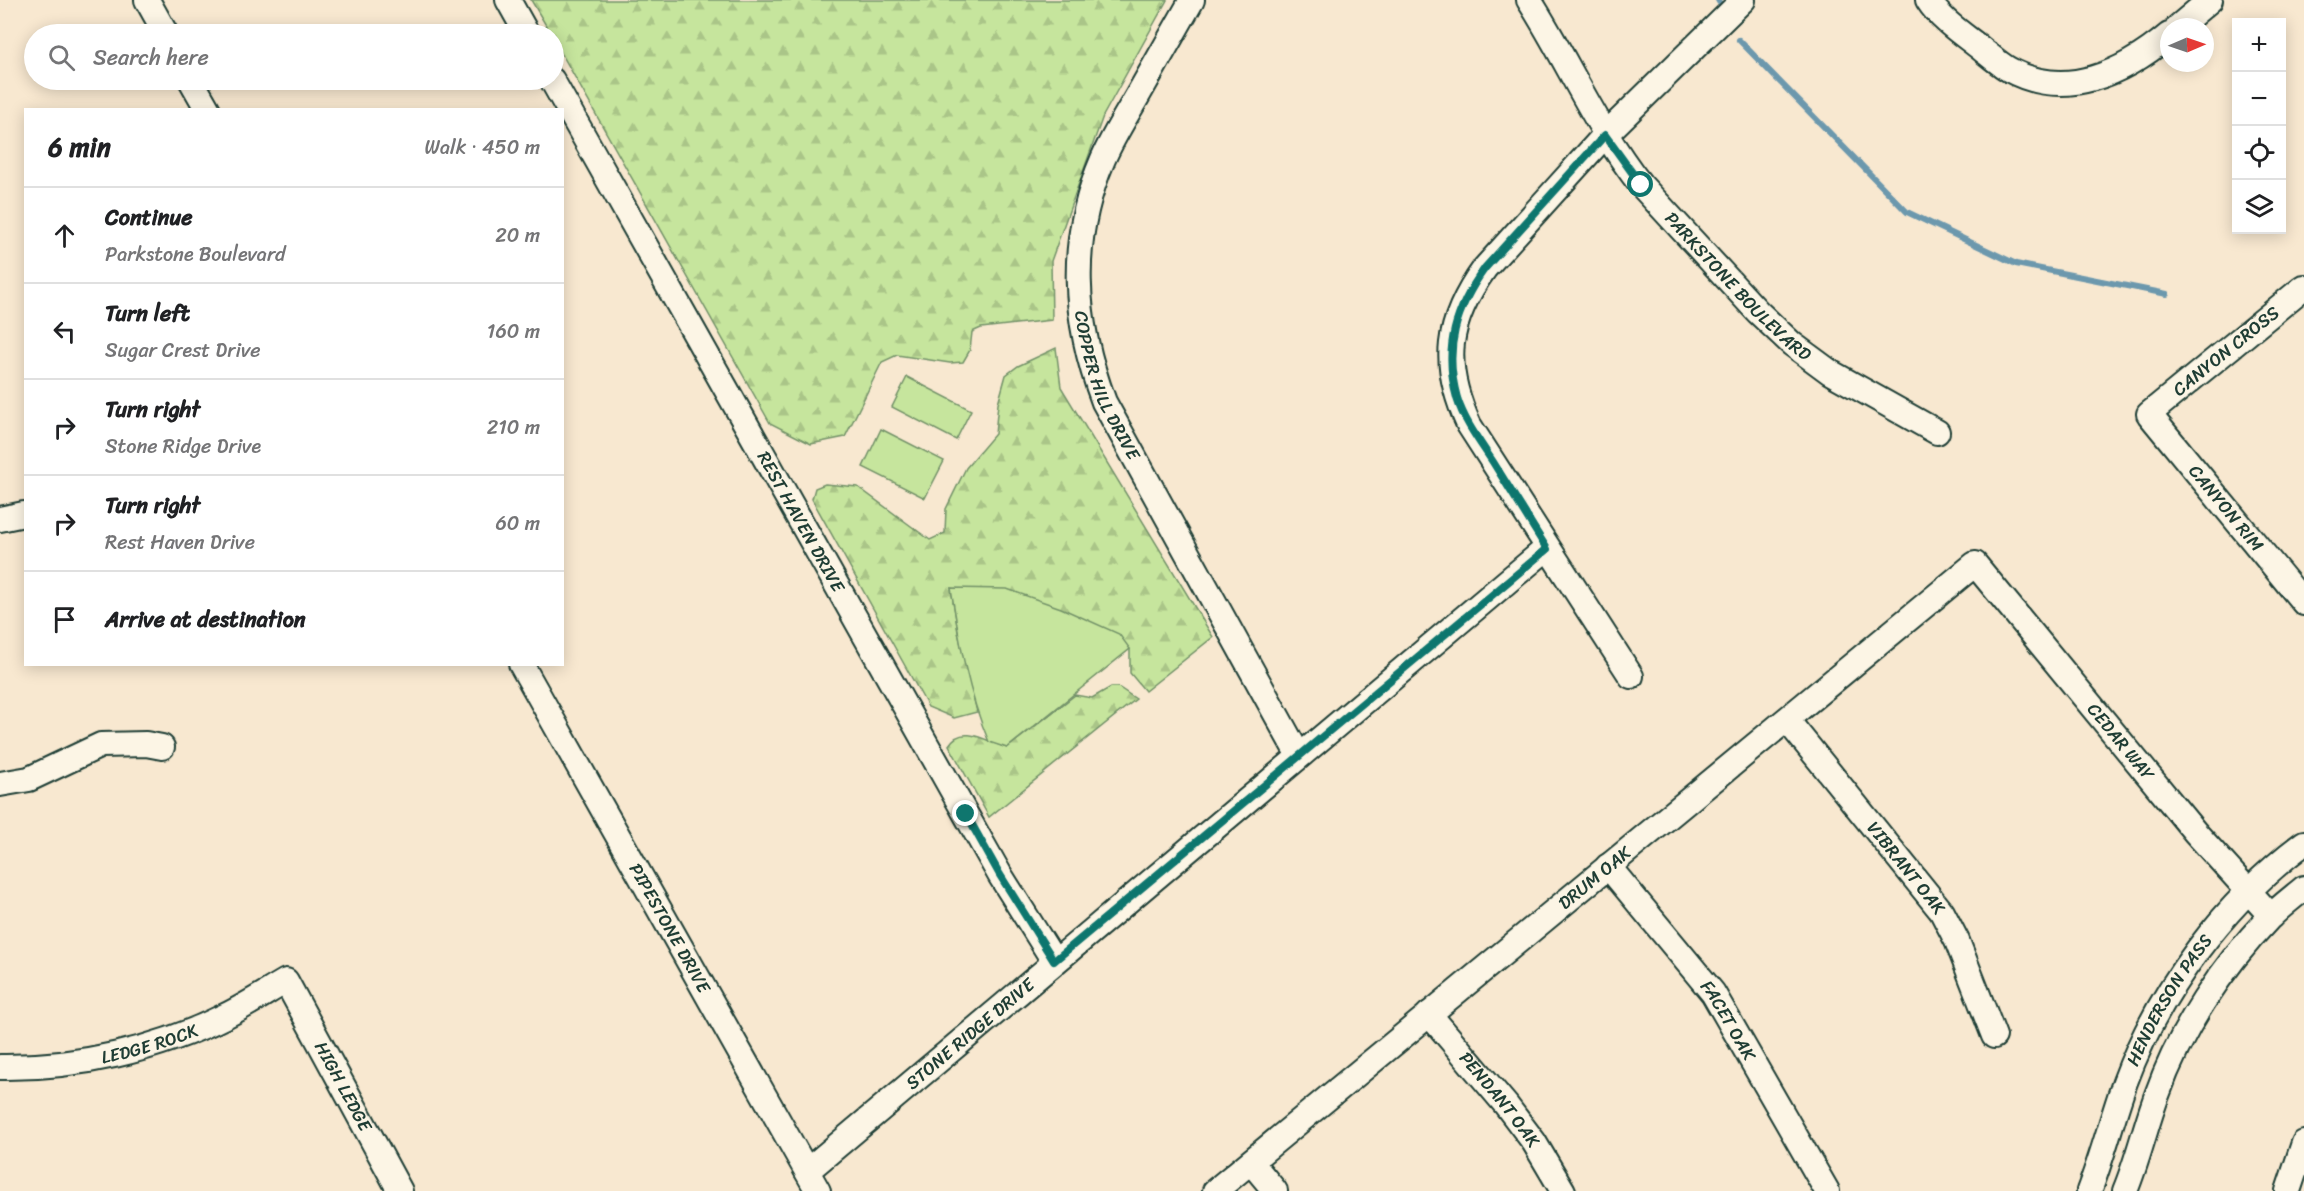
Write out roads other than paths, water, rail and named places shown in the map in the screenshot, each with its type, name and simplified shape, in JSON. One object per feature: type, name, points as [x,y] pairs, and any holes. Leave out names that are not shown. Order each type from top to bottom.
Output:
[{"type":"street","points":[[147,0],[160,24]]},
{"type":"street","points":[[508,0],[521,24]]},
{"type":"street","name":"COPPER HILL DRIVE","points":[[1192,0],[1118,129],[1092,187],[1079,248],[1080,311],[1087,352],[1104,402],[1299,756]]},
{"type":"street","name":"PARKSTONE BOULEVARD","points":[[1529,0],[1605,135],[1641,185],[1758,312],[1792,344],[1830,372],[1937,432]]},
{"type":"street","points":[[1631,676],[1547,549],[1469,424],[1458,399],[1452,372],[1452,344],[1461,308],[1469,291],[1485,268],[1605,135],[1743,0]]},
{"type":"street","points":[[1928,0],[1934,9],[1958,31],[2009,69],[2042,81],[2065,83],[2100,77],[2140,56],[2160,42]]},
{"type":"street","points":[[2189,18],[2210,0]]},
{"type":"street","points":[[197,90],[207,108]]},
{"type":"street","name":"REST HAVEN DRIVE","points":[[558,90],[1000,875],[1054,961]]},
{"type":"street","name":"CANYON CROSS","points":[[2149,414],[2304,287]]},
{"type":"street","name":"CANYON RIM","points":[[2149,414],[2304,603]]},
{"type":"street","points":[[0,519],[24,514]]},
{"type":"street","name":"STONE RIDGE DRIVE","points":[[812,1181],[1054,961],[1547,549]]},
{"type":"street","name":"DRUM OAK","points":[[1215,1191],[1975,564]]},
{"type":"street","name":"CEDAR WAY","points":[[1975,564],[2247,891],[2271,916]]},
{"type":"street","name":"PIPESTONE DRIVE","points":[[522,666],[812,1181]]},
{"type":"street","name":"VIBRANT OAK","points":[[1787,720],[1942,912],[1957,941],[1994,1036]]},
{"type":"street","points":[[0,784],[29,779],[101,745],[146,744],[162,747]]},
{"type":"street","name":"HENDERSON PASS","points":[[2088,1191],[2125,1081],[2149,1028],[2186,966],[2221,920],[2247,891],[2304,843]]},
{"type":"street","name":"FACET OAK","points":[[1608,866],[1713,993],[1827,1191]]},
{"type":"street","name":"HENDERSON PASS","points":[[2125,1191],[2157,1094],[2180,1044],[2214,985],[2247,942],[2271,916],[2304,888]]},
{"type":"street","name":"LEDGE ROCK","points":[[0,1067],[72,1063],[136,1049],[177,1036],[227,1015],[286,981]]},
{"type":"street","name":"HIGH LEDGE","points":[[286,981],[400,1191]]},
{"type":"street","name":"PENDANT OAK","points":[[1430,1014],[1514,1114],[1534,1142],[1563,1191]]},
{"type":"street","points":[[2288,1191],[2304,1143]]},
{"type":"street","points":[[1251,1162],[1275,1191]]},
{"type":"waterway","points":[[1739,40],[1907,212],[2016,264],[2167,294]]}]
